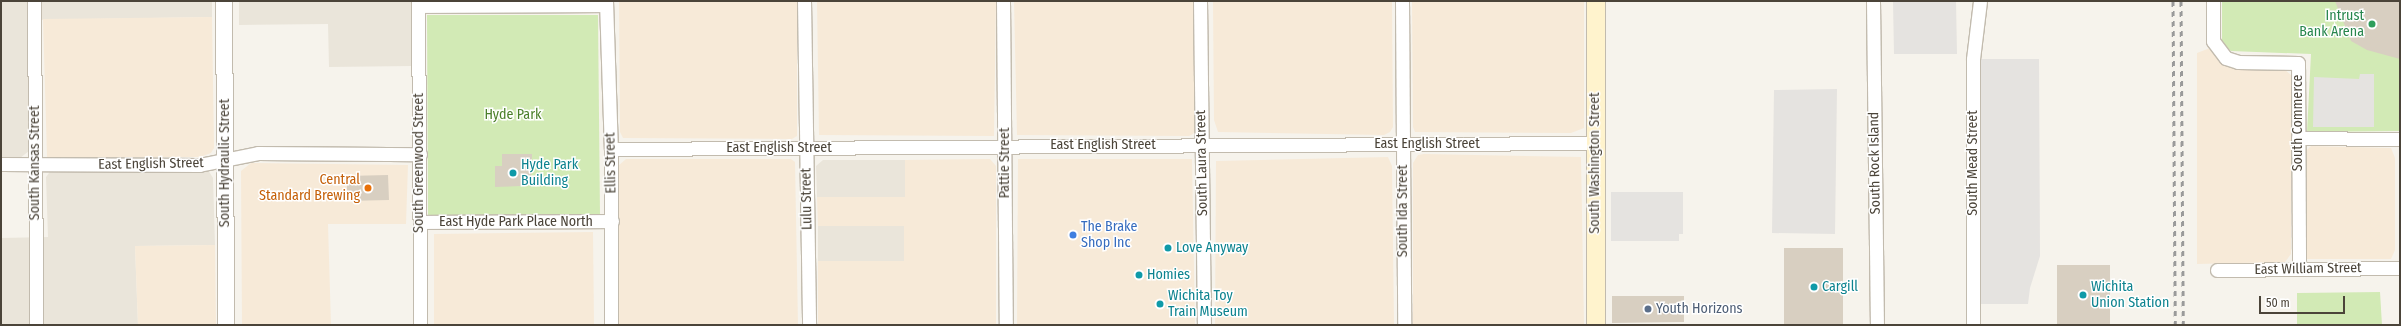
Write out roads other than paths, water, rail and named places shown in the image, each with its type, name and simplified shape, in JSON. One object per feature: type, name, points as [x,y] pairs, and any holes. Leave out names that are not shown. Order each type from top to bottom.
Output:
[{"type":"main road","name":"South Washington Street","points":[[1596,1],[1596,325]]},
{"type":"street","name":"South Kansas Street","points":[[34,1],[36,325]]},
{"type":"street","name":"South Hydraulic Street","points":[[224,1],[226,325]]},
{"type":"street","name":"Lulu Street","points":[[804,1],[809,325]]},
{"type":"street","name":"Pattie Street","points":[[1003,1],[1006,325]]},
{"type":"street","name":"South Laura Street","points":[[1200,1],[1204,325]]},
{"type":"street","name":"South Ida Street","points":[[1402,1],[1404,325]]},
{"type":"street","name":"South Rock Island","points":[[1873,1],[1877,325]]},
{"type":"street","name":"South Mead Street","points":[[1973,325],[1973,59],[1980,1]]},
{"type":"street","name":"South Commerce","points":[[2213,1],[2213,41],[2226,58],[2238,62],[2298,63],[2298,268]]},
{"type":"street","points":[[418,3],[606,3]]},
{"type":"street","name":"South Greenwood Street","points":[[418,3],[420,325]]},
{"type":"street","name":"Ellis Street","points":[[606,3],[611,149],[611,325]]},
{"type":"street","points":[[2298,138],[2400,139]]},
{"type":"street","name":"East English Street","points":[[611,149],[1595,143]]},
{"type":"street","name":"East English Street","points":[[1,164],[199,165],[258,153],[420,154]]},
{"type":"street","name":"East Hyde Park Place North","points":[[420,222],[612,221]]},
{"type":"street","name":"East William Street","points":[[2217,270],[2400,268]]},
{"type":"railway","points":[[2173,1],[2175,325]]},
{"type":"railway","points":[[2181,1],[2183,325]]},
{"type":"place","name":"Intrust Bank Arena","points":[[2372,24]]},
{"type":"place","name":"Hyde Park Building","points":[[513,173]]},
{"type":"place","name":"Central Standard Brewing","points":[[368,188]]},
{"type":"place","name":"The Brake Shop Inc","points":[[1073,235]]},
{"type":"place","name":"Love Anyway","points":[[1168,248]]},
{"type":"place","name":"Homies","points":[[1139,275]]},
{"type":"place","name":"Cargill","points":[[1814,287]]},
{"type":"place","name":"Wichita Union Station","points":[[2083,295]]},
{"type":"place","name":"Wichita Toy Train Museum","points":[[1160,304]]},
{"type":"place","name":"Youth Horizons","points":[[1648,309]]},
{"type":"park label","name":"Hyde Park","points":[[513,115]]}]
